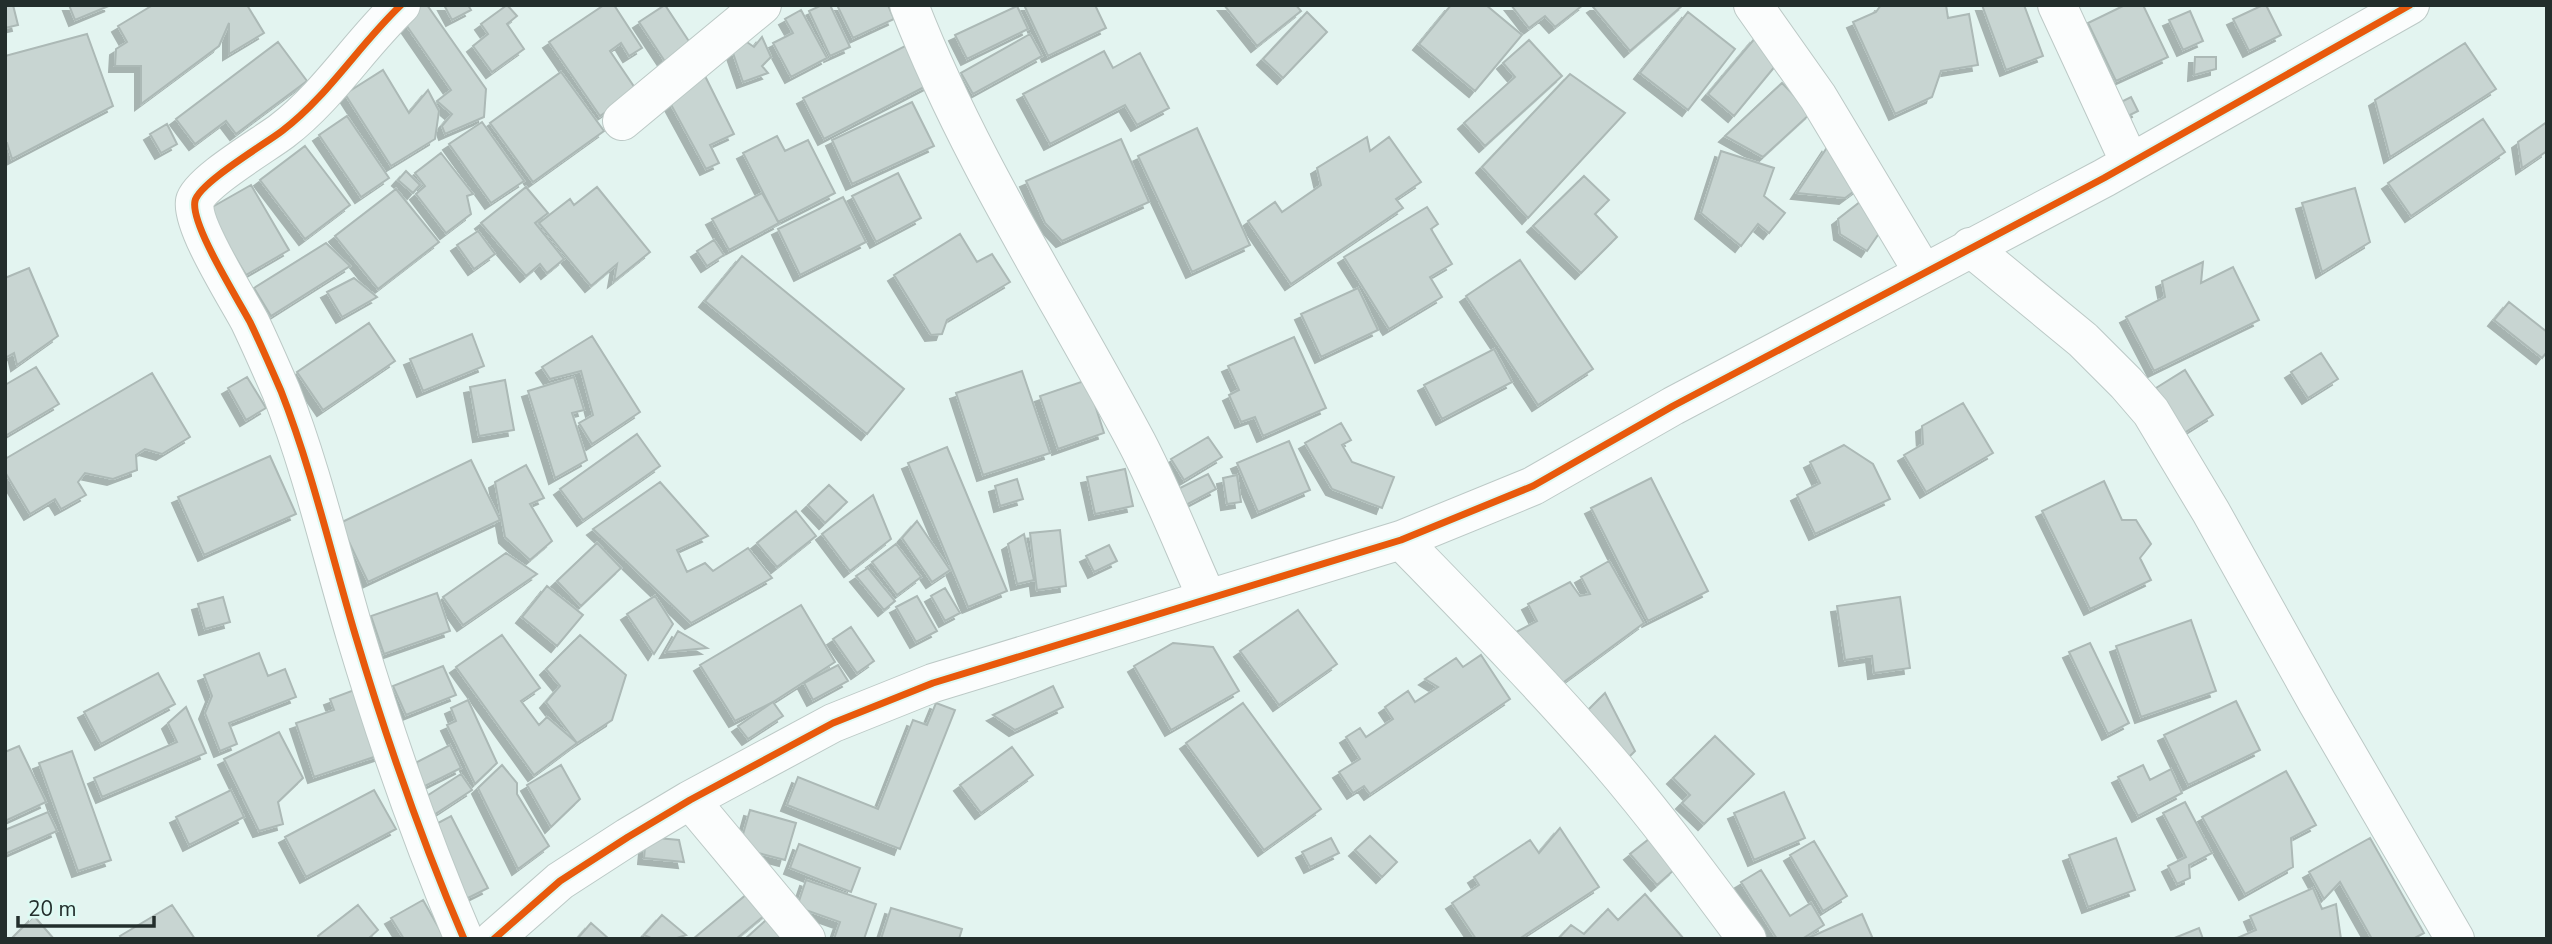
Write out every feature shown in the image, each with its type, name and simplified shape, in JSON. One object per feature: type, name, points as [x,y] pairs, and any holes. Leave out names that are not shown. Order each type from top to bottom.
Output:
[{"type":"street","points":[[401,5],[380,24],[328,87],[285,129],[207,184],[195,198],[194,212],[263,351],[285,402],[310,471],[355,634],[403,786],[464,939]]},
{"type":"street","points":[[622,121],[762,5]]},
{"type":"street","points":[[909,5],[930,58],[999,199],[1059,300],[1139,447],[1207,598]]},
{"type":"street","points":[[1753,5],[1818,97],[1923,272]]},
{"type":"street","points":[[2057,5],[2130,163]]},
{"type":"street","points":[[494,939],[561,881],[628,836],[833,723],[921,688],[1047,646],[1401,540],[1533,486],[1673,405],[2130,163],[2410,5]]},
{"type":"street","points":[[1970,247],[2082,340],[2151,412],[2455,939]]},
{"type":"street","points":[[1401,540],[1516,659],[1605,758],[1678,846],[1747,939]]},
{"type":"street","points":[[690,800],[806,939]]},
{"type":"building","points":[[5,5],[13,5],[18,25],[5,28]]},
{"type":"building","points":[[69,5],[111,5],[75,20]]},
{"type":"building","points":[[153,5],[247,5],[264,33],[229,54],[229,23],[219,46],[141,104],[141,66],[115,66],[116,49],[127,42],[118,26]]},
{"type":"building","points":[[417,5],[427,5],[486,89],[484,117],[445,134],[442,126],[452,114],[437,101],[451,90],[400,16]]},
{"type":"building","points":[[444,5],[468,5],[471,10],[452,20]]},
{"type":"building","points":[[507,5],[517,16],[507,24],[524,49],[492,72],[473,46],[488,34],[481,24]]},
{"type":"building","points":[[604,5],[614,5],[642,48],[629,56],[621,43],[610,51],[637,91],[600,116],[549,42]]},
{"type":"building","points":[[665,5],[694,49],[668,66],[639,22]]},
{"type":"building","points":[[822,5],[830,5],[850,47],[830,56],[809,11]]},
{"type":"building","points":[[837,5],[888,5],[894,19],[853,38]]},
{"type":"building","points":[[1024,5],[1095,5],[1106,28],[1048,56]]},
{"type":"building","points":[[1224,5],[1296,5],[1301,11],[1257,46]]},
{"type":"building","points":[[1451,5],[1486,5],[1522,35],[1475,91],[1419,44]]},
{"type":"building","points":[[1511,5],[1583,5],[1555,27],[1545,16],[1529,28]]},
{"type":"building","points":[[1683,5],[1630,51],[1593,7]]},
{"type":"building","points":[[1881,5],[1946,5],[1948,18],[1969,14],[1978,65],[1941,71],[1932,97],[1895,114],[1853,22],[1876,12]]},
{"type":"building","points":[[1982,5],[2024,5],[2043,56],[2006,70]]},
{"type":"building","points":[[2125,5],[2143,5],[2168,57],[2116,81],[2088,23]]},
{"type":"building","points":[[2266,5],[2281,35],[2249,51],[2233,19]]},
{"type":"building","points":[[1017,6],[1028,29],[967,59],[955,35]]},
{"type":"building","points":[[801,10],[827,58],[791,77],[773,43],[793,33],[785,19]]},
{"type":"building","points":[[2190,11],[2203,41],[2183,50],[2169,20]]},
{"type":"building","points":[[1307,12],[1327,32],[1283,78],[1263,59]]},
{"type":"building","points":[[1688,12],[1735,49],[1688,110],[1640,73]]},
{"type":"building","points":[[87,34],[113,106],[12,159],[5,143],[5,56]]},
{"type":"building","points":[[1030,34],[1042,56],[973,94],[961,73]]},
{"type":"building","points":[[762,37],[771,57],[762,66],[768,73],[743,82],[733,53],[744,40],[754,47]]},
{"type":"building","points":[[1756,37],[1781,59],[1734,116],[1708,94]]},
{"type":"building","points":[[1529,40],[1562,76],[1485,146],[1464,123],[1515,77],[1503,63]]},
{"type":"building","points":[[278,42],[307,81],[236,134],[226,121],[195,144],[176,119]]},
{"type":"building","points":[[911,43],[932,83],[824,139],[803,98]]},
{"type":"building","points":[[2465,43],[2496,89],[2390,157],[2375,100]]},
{"type":"building","points":[[1104,51],[1113,68],[1140,53],[1169,108],[1137,125],[1125,105],[1050,144],[1023,94]]},
{"type":"building","points":[[2195,57],[2216,57],[2216,69],[2194,75]]},
{"type":"building","points":[[383,70],[409,113],[428,90],[439,111],[435,139],[391,166],[345,94]]},
{"type":"building","points":[[561,72],[604,131],[533,182],[490,123]]},
{"type":"building","points":[[1570,74],[1625,113],[1528,218],[1482,167]]},
{"type":"building","points":[[705,76],[734,134],[710,145],[719,163],[706,169],[662,88]]},
{"type":"building","points":[[1782,83],[1811,113],[1763,157],[1725,136]]},
{"type":"building","points":[[2131,97],[2138,111],[2120,120],[2113,106]]},
{"type":"building","points":[[912,102],[934,146],[852,184],[832,140]]},
{"type":"building","points":[[347,116],[389,178],[361,197],[319,135]]},
{"type":"building","points":[[2483,119],[2505,152],[2411,216],[2388,183]]},
{"type":"building","points":[[482,122],[524,181],[491,203],[449,144]]},
{"type":"building","points":[[2547,122],[2547,151],[2522,168],[2518,142]]},
{"type":"building","points":[[167,124],[177,144],[161,153],[150,134]]},
{"type":"building","points":[[1197,128],[1250,245],[1192,272],[1138,156]]},
{"type":"building","points":[[777,136],[785,151],[808,140],[835,193],[778,222],[743,153]]},
{"type":"building","points":[[1367,137],[1370,151],[1389,137],[1421,182],[1396,199],[1403,208],[1291,284],[1248,221],[1275,202],[1282,212],[1321,185],[1317,168]]},
{"type":"building","points":[[1121,139],[1149,202],[1062,241],[1045,223],[1026,181]]},
{"type":"building","points":[[305,146],[350,205],[305,239],[260,180]]},
{"type":"building","points":[[1828,146],[1861,186],[1845,198],[1797,193]]},
{"type":"building","points":[[1721,151],[1774,168],[1764,196],[1785,213],[1769,233],[1758,224],[1741,246],[1701,213]]},
{"type":"building","points":[[441,153],[473,194],[467,196],[471,214],[446,233],[416,194],[425,186],[415,173]]},
{"type":"building","points":[[406,171],[420,185],[413,193],[398,180]]},
{"type":"building","points":[[898,173],[921,218],[876,242],[852,196]]},
{"type":"building","points":[[1584,176],[1609,200],[1595,214],[1617,237],[1581,273],[1533,226]]},
{"type":"building","points":[[251,185],[289,250],[246,275],[207,210]]},
{"type":"building","points":[[526,187],[548,213],[535,223],[564,259],[547,273],[540,264],[526,276],[481,223]]},
{"type":"building","points":[[597,187],[650,252],[614,281],[617,264],[591,286],[539,223],[570,199],[574,205]]},
{"type":"building","points":[[2355,188],[2370,242],[2322,272],[2302,203]]},
{"type":"building","points":[[396,189],[439,242],[378,289],[335,236]]},
{"type":"building","points":[[1874,191],[1884,226],[1867,251],[1840,234],[1838,219]]},
{"type":"building","points":[[762,193],[779,223],[729,250],[712,219]]},
{"type":"building","points":[[843,197],[866,242],[800,275],[778,229]]},
{"type":"building","points":[[1427,207],[1438,224],[1431,229],[1452,264],[1430,277],[1442,297],[1389,329],[1344,257]]},
{"type":"building","points":[[478,231],[495,254],[474,269],[457,245]]},
{"type":"building","points":[[960,234],[977,262],[992,254],[1010,282],[947,320],[942,334],[931,335],[894,275]]},
{"type":"building","points":[[714,240],[724,255],[707,266],[697,251]]},
{"type":"building","points":[[326,243],[350,266],[271,316],[254,288]]},
{"type":"building","points":[[742,256],[904,389],[867,434],[705,301]]},
{"type":"building","points":[[1520,260],[1593,369],[1538,405],[1466,296]]},
{"type":"building","points":[[2203,262],[2201,283],[2233,267],[2259,320],[2154,371],[2126,317],[2165,297],[2162,281]]},
{"type":"building","points":[[29,268],[58,336],[17,365],[14,353],[5,358],[5,278]]},
{"type":"building","points":[[354,278],[377,297],[342,317],[327,292]]},
{"type":"building","points":[[1358,288],[1378,330],[1321,357],[1301,314]]},
{"type":"building","points":[[2509,302],[2547,332],[2547,352],[2542,358],[2494,320]]},
{"type":"building","points":[[369,323],[395,361],[323,410],[297,372]]},
{"type":"building","points":[[472,334],[484,366],[423,391],[410,359]]},
{"type":"building","points":[[592,336],[640,412],[592,444],[579,423],[593,415],[581,371],[550,379],[542,367]]},
{"type":"building","points":[[1294,337],[1326,408],[1263,436],[1255,417],[1241,422],[1229,395],[1239,390],[1228,366]]},
{"type":"building","points":[[1494,349],[1512,382],[1442,419],[1424,385]]},
{"type":"building","points":[[2321,353],[2338,379],[2308,398],[2291,372]]},
{"type":"building","points":[[36,367],[59,404],[5,436],[5,385]]},
{"type":"building","points":[[2185,370],[2213,415],[2184,433],[2156,388]]},
{"type":"building","points":[[1022,371],[1050,453],[983,475],[956,393]]},
{"type":"building","points":[[152,373],[190,437],[162,454],[145,449],[136,455],[137,470],[113,479],[85,473],[78,482],[86,495],[61,509],[55,499],[30,514],[5,472],[5,459]]},
{"type":"building","points":[[247,377],[266,408],[246,420],[228,388]]},
{"type":"building","points":[[574,377],[584,410],[572,413],[587,460],[555,478],[528,391]]},
{"type":"building","points":[[505,380],[514,430],[479,436],[470,387]]},
{"type":"building","points":[[1087,380],[1104,433],[1058,449],[1040,396]]},
{"type":"building","points":[[1963,403],[1993,453],[1926,492],[1904,455],[1923,444],[1922,426]]},
{"type":"building","points":[[1341,423],[1351,440],[1342,445],[1352,462],[1394,477],[1382,508],[1332,489],[1305,443]]},
{"type":"building","points":[[637,434],[660,466],[583,520],[560,489]]},
{"type":"building","points":[[1208,437],[1222,457],[1184,480],[1171,459]]},
{"type":"building","points":[[1289,441],[1310,490],[1258,512],[1237,463]]},
{"type":"building","points":[[1844,445],[1873,464],[1890,499],[1815,534],[1797,495],[1820,483],[1810,462]]},
{"type":"building","points":[[947,447],[1007,591],[968,607],[908,463]]},
{"type":"building","points":[[270,456],[296,514],[204,555],[178,497]]},
{"type":"building","points":[[471,460],[500,520],[368,582],[340,523]]},
{"type":"building","points":[[526,465],[544,498],[530,504],[552,541],[530,560],[505,537],[495,482]]},
{"type":"building","points":[[1125,469],[1133,506],[1095,514],[1087,477]]},
{"type":"building","points":[[1208,474],[1216,489],[1186,505],[1178,489]]},
{"type":"building","points":[[1237,475],[1241,502],[1227,504],[1223,478]]},
{"type":"building","points":[[1651,478],[1708,591],[1648,621],[1591,508]]},
{"type":"building","points":[[1017,479],[1023,499],[1000,506],[995,486]]},
{"type":"building","points":[[2104,481],[2122,520],[2136,520],[2151,544],[2140,558],[2151,580],[2090,609],[2042,511]]},
{"type":"building","points":[[660,482],[708,536],[677,550],[687,572],[705,563],[713,571],[748,548],[772,578],[691,623],[593,529]]},
{"type":"building","points":[[829,485],[847,502],[825,523],[808,505]]},
{"type":"building","points":[[873,495],[891,539],[850,571],[822,534]]},
{"type":"building","points":[[796,511],[816,536],[777,567],[757,543]]},
{"type":"building","points":[[917,521],[950,570],[932,582],[902,538]]},
{"type":"building","points":[[1060,530],[1066,586],[1037,590],[1030,533]]},
{"type":"building","points":[[1024,534],[1034,580],[1017,584],[1008,544]]},
{"type":"building","points":[[597,543],[621,568],[581,606],[557,581]]},
{"type":"building","points":[[896,544],[921,577],[897,595],[872,562]]},
{"type":"building","points":[[1109,545],[1117,561],[1094,572],[1086,556]]},
{"type":"building","points":[[506,553],[537,574],[463,625],[443,597]]},
{"type":"building","points":[[1609,561],[1644,623],[1557,687],[1516,632],[1537,621],[1528,604],[1570,582],[1580,596],[1590,594],[1581,577]]},
{"type":"building","points":[[868,568],[895,601],[884,610],[856,576]]},
{"type":"building","points":[[547,586],[583,615],[557,646],[522,617]]},
{"type":"building","points":[[945,588],[960,613],[945,621],[931,596]]},
{"type":"building","points":[[437,593],[450,631],[384,654],[371,616]]},
{"type":"building","points":[[655,596],[673,624],[654,654],[627,614]]},
{"type":"building","points":[[917,596],[937,631],[916,642],[896,607]]},
{"type":"building","points":[[223,597],[230,622],[205,629],[198,604]]},
{"type":"building","points":[[1900,597],[1910,668],[1874,673],[1872,656],[1845,660],[1837,606]]},
{"type":"building","points":[[801,605],[835,662],[773,702],[735,721],[700,665]]},
{"type":"building","points":[[1298,610],[1337,664],[1279,705],[1240,651]]},
{"type":"building","points":[[2191,620],[2216,691],[2141,717],[2116,646]]},
{"type":"building","points":[[851,627],[874,661],[857,673],[833,639]]},
{"type":"building","points":[[678,631],[707,648],[666,652]]},
{"type":"building","points":[[502,635],[540,688],[521,701],[539,725],[547,717],[577,743],[534,775],[456,667]]},
{"type":"building","points":[[580,635],[626,675],[612,720],[577,743],[546,702],[560,686],[546,669]]},
{"type":"building","points":[[1173,643],[1213,647],[1239,691],[1171,730],[1134,666]]},
{"type":"building","points":[[2090,643],[2129,723],[2108,734],[2069,652]]},
{"type":"building","points":[[259,653],[268,676],[285,669],[296,697],[229,723],[237,744],[220,751],[205,713],[212,696],[204,675]]},
{"type":"building","points":[[1481,655],[1510,699],[1370,794],[1364,786],[1353,793],[1339,772],[1360,759],[1346,737],[1360,728],[1366,737],[1393,719],[1385,707],[1408,691],[1415,702],[1438,687],[1425,679],[1456,658],[1463,667]]},
{"type":"building","points":[[838,665],[848,681],[813,700],[804,683]]},
{"type":"building","points":[[443,666],[456,695],[406,715],[393,686]]},
{"type":"building","points":[[158,673],[175,704],[101,744],[84,712]]},
{"type":"building","points":[[1053,686],[1063,707],[1015,730],[993,715]]},
{"type":"building","points":[[357,689],[380,755],[314,777],[296,723],[334,710],[330,699]]},
{"type":"building","points":[[1605,693],[1635,751],[1625,761],[1581,717]]},
{"type":"building","points":[[468,700],[497,763],[475,784],[447,725],[456,721],[451,708]]},
{"type":"building","points":[[2236,701],[2260,750],[2188,785],[2164,735]]},
{"type":"building","points":[[773,702],[783,716],[748,739],[738,726]]},
{"type":"building","points":[[936,703],[955,710],[900,849],[787,805],[798,777],[878,809],[913,720],[927,725]]},
{"type":"building","points":[[1243,703],[1321,809],[1264,850],[1186,743]]},
{"type":"building","points":[[186,707],[206,753],[102,797],[94,778],[177,742],[168,723]]},
{"type":"building","points":[[279,732],[303,778],[278,802],[283,824],[259,831],[224,759]]},
{"type":"building","points":[[1715,736],[1754,774],[1704,824],[1682,803],[1690,795],[1673,778]]},
{"type":"building","points":[[450,745],[461,768],[419,789],[417,762]]},
{"type":"building","points":[[19,746],[46,802],[5,821],[5,752]]},
{"type":"building","points":[[1012,747],[1033,775],[981,813],[960,785]]},
{"type":"building","points":[[72,751],[111,860],[78,871],[39,763]]},
{"type":"building","points":[[502,765],[517,783],[517,794],[549,846],[518,869],[478,788]]},
{"type":"building","points":[[561,765],[580,799],[551,827],[527,785]]},
{"type":"building","points":[[2143,765],[2150,780],[2171,769],[2182,793],[2138,816],[2118,777]]},
{"type":"building","points":[[2286,771],[2316,825],[2291,838],[2293,867],[2245,894],[2202,817]]},
{"type":"building","points":[[461,774],[472,790],[423,822],[419,801]]},
{"type":"building","points":[[231,790],[244,817],[189,845],[176,817]]},
{"type":"building","points":[[374,790],[396,829],[306,877],[285,837]]},
{"type":"building","points":[[1784,792],[1805,838],[1754,860],[1734,813]]},
{"type":"building","points":[[2185,802],[2212,853],[2189,865],[2190,878],[2177,884],[2168,866],[2186,857],[2163,813]]},
{"type":"building","points":[[750,810],[796,823],[785,860],[739,848]]},
{"type":"building","points":[[48,812],[57,831],[5,854],[5,830]]},
{"type":"building","points":[[451,816],[488,888],[462,901],[425,830]]},
{"type":"building","points":[[1560,828],[1599,887],[1519,939],[1476,939],[1452,903],[1479,885],[1474,877],[1530,840],[1539,853]]},
{"type":"building","points":[[1370,836],[1397,862],[1382,877],[1355,850]]},
{"type":"building","points":[[646,837],[679,840],[684,862],[644,858]]},
{"type":"building","points":[[1331,838],[1339,853],[1310,867],[1302,852]]},
{"type":"building","points":[[2116,838],[2135,890],[2088,907],[2069,855]]},
{"type":"building","points":[[2370,838],[2424,933],[2413,939],[2372,939],[2340,882],[2324,899],[2309,872]]},
{"type":"building","points":[[1649,839],[1675,869],[1657,885],[1630,854]]},
{"type":"building","points":[[1814,841],[1847,896],[1823,911],[1790,855]]},
{"type":"building","points":[[799,844],[860,868],[851,892],[790,868]]},
{"type":"building","points":[[1761,870],[1790,916],[1811,903],[1824,925],[1802,939],[1777,939],[1741,882]]},
{"type":"building","points":[[806,880],[876,904],[864,939],[834,939],[840,922],[797,907]]},
{"type":"building","points":[[2313,888],[2322,909],[2336,904],[2341,939],[2235,939],[2256,930],[2250,916]]},
{"type":"building","points":[[753,889],[771,910],[736,939],[693,939]]},
{"type":"building","points":[[1645,894],[1684,939],[1558,939],[1571,925],[1584,934],[1608,909],[1618,920]]},
{"type":"building","points":[[423,900],[445,939],[404,939],[391,918]]},
{"type":"building","points":[[172,905],[195,939],[122,939],[120,936]]},
{"type":"building","points":[[358,905],[378,930],[368,939],[320,939],[318,936]]},
{"type":"building","points":[[891,908],[962,929],[959,939],[881,939]]},
{"type":"building","points":[[775,912],[787,939],[745,939]]},
{"type":"building","points":[[1862,914],[1873,939],[1806,939]]},
{"type":"building","points":[[662,915],[686,935],[674,939],[653,939],[644,935]]},
{"type":"building","points":[[34,916],[54,939],[11,939]]},
{"type":"building","points":[[591,923],[609,939],[577,939]]},
{"type":"building","points":[[2199,928],[2203,939],[2172,939]]},
{"type":"cycle path","points":[[401,5],[299,117],[199,193],[195,201],[195,212],[207,243],[250,322],[281,391],[312,481],[355,634],[392,750],[433,864],[464,939]]},
{"type":"cycle path","points":[[494,939],[560,881],[628,837],[690,800],[833,723],[933,683],[1401,540],[1533,486],[1673,406],[2104,178],[2410,5]]}]
